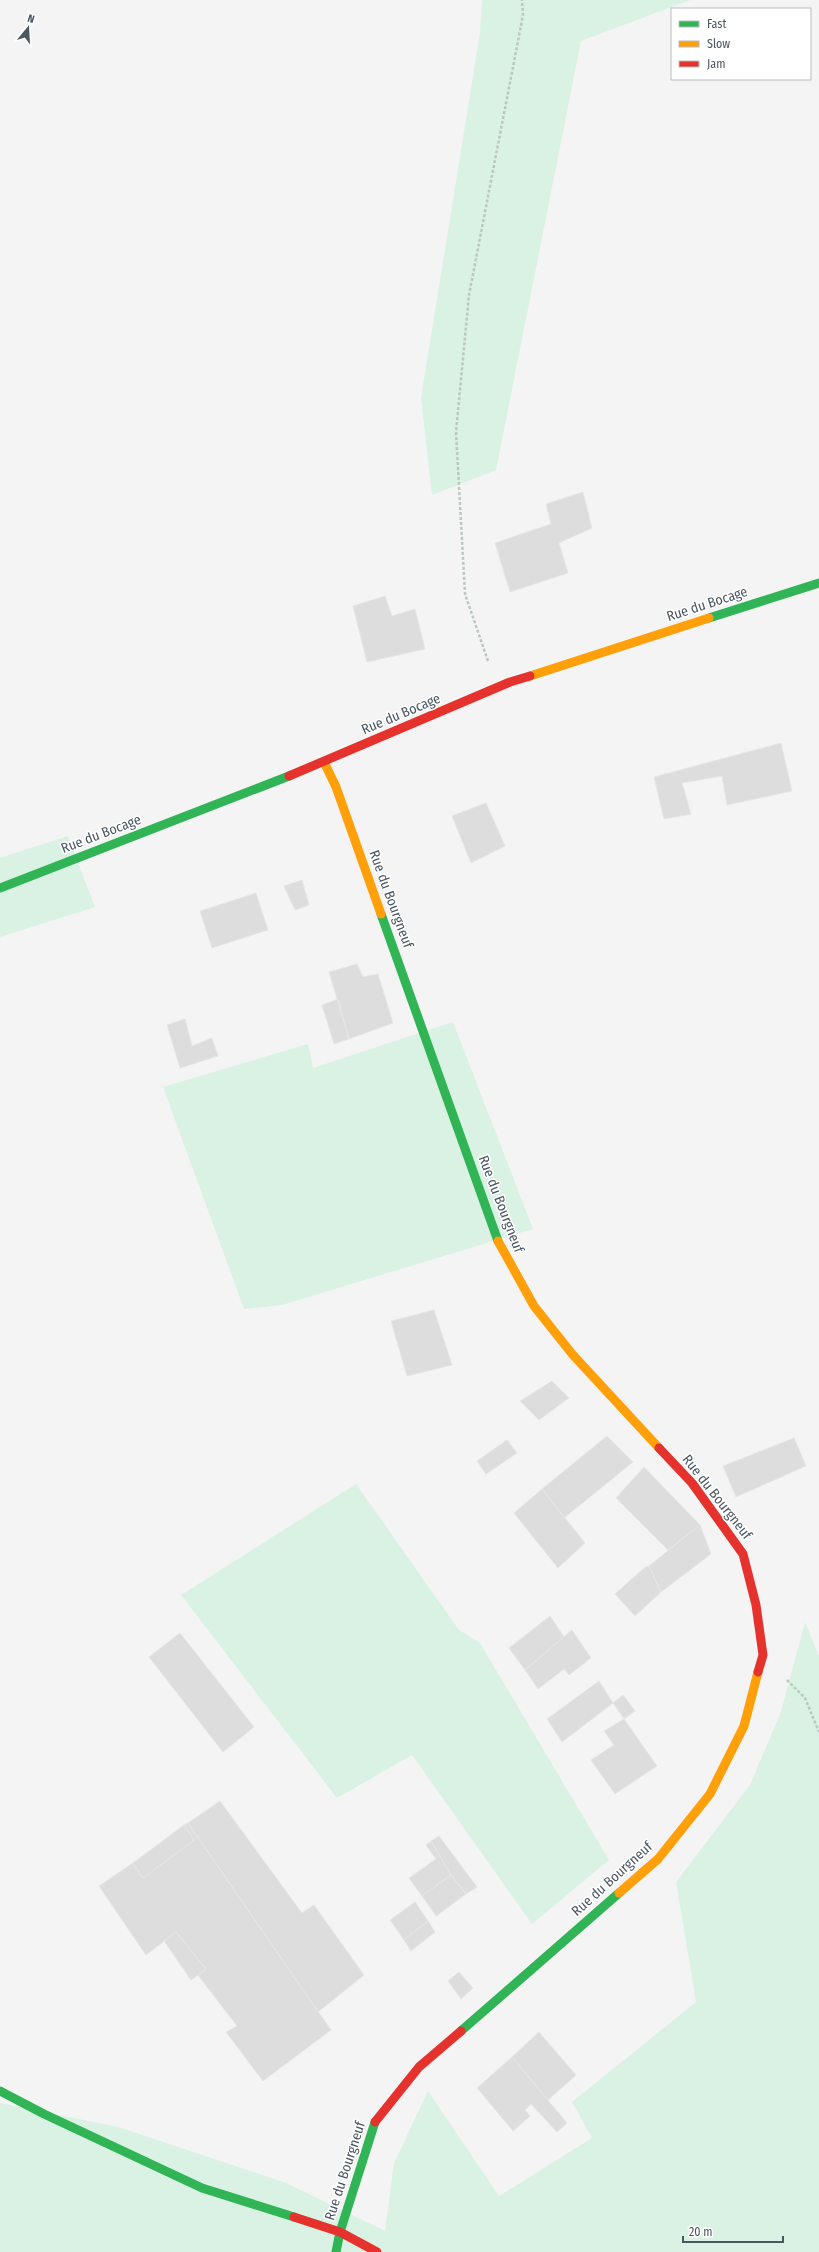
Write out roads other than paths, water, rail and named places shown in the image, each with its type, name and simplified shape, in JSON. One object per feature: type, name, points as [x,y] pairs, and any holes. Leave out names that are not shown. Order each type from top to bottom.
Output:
[{"type":"street","name":"Rue du Bocage","points":[[0,888],[324,762],[497,688],[819,582]]},
{"type":"street","name":"Rue du Bourgneuf","points":[[324,762],[336,787],[500,1248],[534,1306],[573,1355],[692,1483],[743,1554],[756,1605],[763,1655],[744,1726],[710,1794],[658,1859],[419,2067],[373,2125],[340,2232],[336,2252]]},
{"type":"street","points":[[0,2091],[44,2114],[202,2188],[340,2232],[377,2252]]}]
